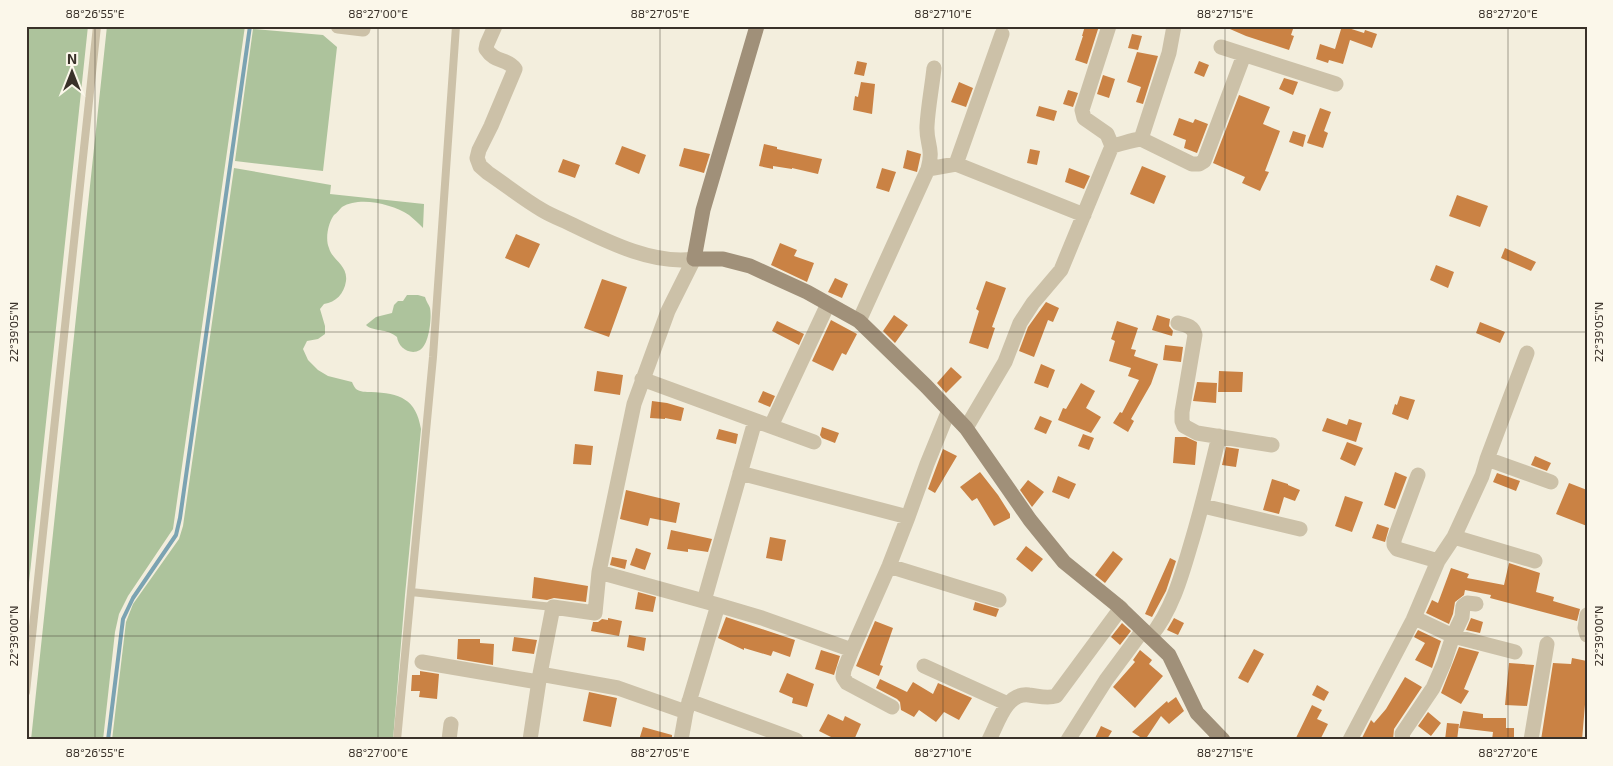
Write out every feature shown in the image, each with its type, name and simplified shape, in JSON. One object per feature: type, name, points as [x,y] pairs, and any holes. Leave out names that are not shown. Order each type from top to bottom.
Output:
[{"type":"street","points":[[338,26],[363,29]]},
{"type":"street","points":[[495,26],[486,49],[496,60],[515,69],[479,150],[477,158],[480,166],[543,210],[597,237],[648,256],[667,260],[723,260],[750,266],[807,292],[859,322],[966,428],[1030,520],[1064,562],[1121,608],[1168,656],[1197,713],[1223,740]]},
{"type":"street","points":[[530,740],[539,678],[553,608],[595,613],[599,572],[634,404],[668,311],[694,259],[703,210],[757,26]]},
{"type":"street","points":[[966,428],[1005,362],[1020,323],[1061,270],[1112,146],[1107,134],[1084,118],[1082,110],[1109,26]]},
{"type":"street","points":[[1141,139],[1169,53],[1174,26]]},
{"type":"street","points":[[956,164],[1002,34]]},
{"type":"street","points":[[1221,47],[1336,84]]},
{"type":"street","points":[[1112,146],[1141,139],[1192,164],[1199,164],[1204,161],[1244,55]]},
{"type":"street","points":[[859,322],[931,158],[927,129],[934,68]]},
{"type":"street","points":[[928,168],[956,164],[1084,215]]},
{"type":"street","points":[[771,426],[828,304]]},
{"type":"street","points":[[1178,324],[1192,328],[1195,335],[1182,421],[1188,429],[1197,433],[1272,445]]},
{"type":"street","points":[[1350,740],[1413,620],[1438,561],[1454,537],[1484,471],[1527,353]]},
{"type":"street","points":[[642,379],[814,442]]},
{"type":"street","points":[[892,707],[847,683],[843,677],[844,670],[889,566],[926,464],[949,410]]},
{"type":"street","points":[[682,740],[740,473],[755,420]]},
{"type":"street","points":[[1068,740],[1106,680],[1146,634],[1160,626],[1180,581],[1202,506],[1219,436]]},
{"type":"street","points":[[1487,459],[1551,482]]},
{"type":"street","points":[[740,473],[908,517]]},
{"type":"street","points":[[1418,475],[1394,540],[1394,545],[1396,548],[1438,561]]},
{"type":"street","points":[[1202,506],[1300,529]]},
{"type":"street","points":[[1454,537],[1535,562]]},
{"type":"street","points":[[889,566],[999,600]]},
{"type":"street","points":[[599,572],[788,626],[852,650]]},
{"type":"street","points":[[1403,740],[1402,734],[1432,688],[1444,663],[1462,617],[1463,606],[1467,603],[1476,604]]},
{"type":"street","points":[[990,740],[1008,704],[1013,698],[1020,695],[1050,698],[1056,696],[1121,608]]},
{"type":"street","points":[[1587,615],[1585,628],[1587,634]]},
{"type":"street","points":[[1413,620],[1419,620],[1453,636],[1515,652]]},
{"type":"street","points":[[1531,740],[1547,644]]},
{"type":"street","points":[[422,662],[618,688],[688,706],[796,740]]},
{"type":"street","points":[[924,666],[1008,704]]},
{"type":"street","points":[[450,740],[451,724]]},
{"type":"lane","points":[[26,692],[98,26]]},
{"type":"lane","points":[[397,740],[434,357],[456,26]]},
{"type":"lane","points":[[411,592],[553,608]]},
{"type":"green space","points":[[26,26],[88,26],[26,611]]},
{"type":"green space","points":[[107,26],[245,26],[173,529],[128,596],[119,614],[115,632],[103,740],[31,740]]},
{"type":"green space","points":[[253,29],[323,35],[337,47],[323,171],[235,161]]},
{"type":"green space","points":[[234,168],[331,185],[330,194],[424,204],[423,228],[402,211],[376,203],[358,202],[349,204],[342,207],[334,215],[330,222],[327,240],[333,256],[345,271],[345,286],[339,297],[324,304],[320,309],[325,326],[325,334],[318,339],[307,341],[303,349],[308,360],[318,370],[328,376],[352,382],[359,391],[398,396],[411,404],[419,419],[421,429],[393,740],[112,740],[126,622],[133,604],[179,539],[183,526]]},
{"type":"green space","points":[[407,295],[425,297],[430,308],[431,318],[428,337],[423,347],[416,352],[405,350],[393,334],[372,329],[366,325],[376,317],[392,313],[394,305],[398,301],[403,301]]},
{"type":"building","points":[[1085,26],[1099,26],[1087,64],[1075,60]]},
{"type":"building","points":[[1223,26],[1294,26],[1291,35],[1294,36],[1289,50],[1246,36]]},
{"type":"building","points":[[1342,26],[1364,33],[1365,30],[1377,34],[1372,48],[1350,40],[1343,64],[1329,60],[1328,63],[1316,59],[1320,44],[1335,49]]},
{"type":"building","points":[[1132,34],[1142,36],[1138,50],[1128,48]]},
{"type":"building","points":[[1137,52],[1158,56],[1143,104],[1136,102],[1141,87],[1127,82]]},
{"type":"building","points":[[857,61],[867,63],[864,76],[854,74]]},
{"type":"building","points":[[1199,61],[1209,65],[1204,77],[1194,73]]},
{"type":"building","points":[[1103,75],[1115,79],[1109,98],[1097,94]]},
{"type":"building","points":[[1284,78],[1298,82],[1293,95],[1279,89]]},
{"type":"building","points":[[861,82],[875,84],[872,114],[853,110],[855,96],[858,97]]},
{"type":"building","points":[[959,82],[973,88],[966,107],[951,102]]},
{"type":"building","points":[[1068,90],[1078,93],[1073,107],[1063,104]]},
{"type":"building","points":[[1239,95],[1270,107],[1263,124],[1280,131],[1265,171],[1269,172],[1260,191],[1242,183],[1245,177],[1213,163]]},
{"type":"building","points":[[1039,106],[1057,111],[1054,121],[1036,116]]},
{"type":"building","points":[[1320,108],[1331,112],[1324,131],[1328,133],[1323,148],[1307,143]]},
{"type":"building","points":[[1179,118],[1193,123],[1195,119],[1208,124],[1197,153],[1184,148],[1186,140],[1173,135]]},
{"type":"building","points":[[1293,131],[1306,135],[1303,147],[1289,142]]},
{"type":"building","points":[[764,144],[777,147],[777,149],[822,159],[818,174],[792,168],[773,166],[773,169],[759,166]]},
{"type":"building","points":[[622,146],[646,155],[639,174],[615,164]]},
{"type":"building","points":[[684,148],[710,154],[704,173],[679,166]]},
{"type":"building","points":[[1030,149],[1040,151],[1037,165],[1027,163]]},
{"type":"building","points":[[907,150],[921,154],[917,172],[903,168]]},
{"type":"building","points":[[563,159],[580,165],[575,178],[558,172]]},
{"type":"building","points":[[1142,166],[1166,176],[1154,204],[1130,194]]},
{"type":"building","points":[[882,168],[896,172],[889,192],[876,188]]},
{"type":"building","points":[[1069,168],[1090,176],[1084,189],[1065,182]]},
{"type":"building","points":[[1457,195],[1488,206],[1480,227],[1449,216]]},
{"type":"building","points":[[516,234],[540,244],[529,268],[505,258]]},
{"type":"building","points":[[780,243],[797,250],[794,256],[814,263],[807,282],[771,265]]},
{"type":"building","points":[[1505,248],[1536,262],[1531,271],[1501,258]]},
{"type":"building","points":[[1436,265],[1454,272],[1448,288],[1430,280]]},
{"type":"building","points":[[835,278],[848,284],[842,298],[828,292]]},
{"type":"building","points":[[602,279],[627,287],[609,337],[584,328]]},
{"type":"building","points":[[986,281],[1006,288],[992,327],[995,328],[988,349],[969,343],[979,311],[976,309]]},
{"type":"building","points":[[1046,302],[1059,308],[1053,322],[1048,320],[1034,357],[1019,351],[1028,327]]},
{"type":"building","points":[[894,315],[908,325],[895,343],[883,331]]},
{"type":"building","points":[[1157,315],[1170,319],[1169,326],[1173,331],[1172,336],[1152,330]]},
{"type":"building","points":[[831,320],[857,334],[846,355],[842,353],[833,371],[812,361]]},
{"type":"building","points":[[777,321],[804,334],[799,345],[772,331]]},
{"type":"building","points":[[1117,321],[1138,328],[1131,349],[1136,350],[1134,356],[1158,364],[1151,384],[1131,419],[1134,421],[1128,432],[1113,423],[1120,412],[1122,413],[1139,380],[1128,376],[1131,368],[1109,361],[1115,341],[1111,339]]},
{"type":"building","points":[[1480,322],[1505,332],[1500,343],[1476,333]]},
{"type":"building","points":[[1165,345],[1183,347],[1181,362],[1163,360]]},
{"type":"building","points":[[1041,364],[1055,370],[1048,388],[1034,383]]},
{"type":"building","points":[[951,367],[962,377],[946,393],[937,383]]},
{"type":"building","points":[[597,371],[623,375],[620,395],[594,391]]},
{"type":"building","points":[[1219,371],[1243,372],[1242,392],[1218,392]]},
{"type":"building","points":[[1197,382],[1217,383],[1216,403],[1193,401]]},
{"type":"building","points":[[1081,383],[1095,391],[1086,408],[1101,417],[1091,433],[1058,420],[1063,408],[1066,409]]},
{"type":"building","points":[[763,391],[775,396],[770,407],[758,402]]},
{"type":"building","points":[[1400,396],[1415,400],[1408,420],[1392,414]]},
{"type":"building","points":[[652,401],[684,408],[681,421],[650,418]]},
{"type":"building","points":[[1040,416],[1052,421],[1046,434],[1034,429]]},
{"type":"building","points":[[1327,418],[1347,425],[1349,419],[1362,423],[1356,442],[1322,431]]},
{"type":"building","points":[[822,427],[839,433],[835,443],[822,438],[820,435]]},
{"type":"building","points":[[719,429],[738,434],[736,444],[716,439]]},
{"type":"building","points":[[1083,434],[1094,438],[1089,450],[1078,446]]},
{"type":"building","points":[[1175,437],[1186,437],[1197,442],[1195,465],[1173,463]]},
{"type":"building","points":[[1347,442],[1363,448],[1355,466],[1340,459]]},
{"type":"building","points":[[575,444],[593,446],[591,465],[573,464]]},
{"type":"building","points":[[1226,447],[1239,449],[1236,467],[1222,465]]},
{"type":"building","points":[[943,449],[957,456],[935,493],[928,489]]},
{"type":"building","points":[[1535,456],[1551,463],[1547,471],[1531,465]]},
{"type":"building","points":[[980,472],[1010,514],[1010,518],[994,526],[977,498],[972,501],[960,487]]},
{"type":"building","points":[[1395,472],[1407,477],[1395,509],[1384,505]]},
{"type":"building","points":[[1497,473],[1520,481],[1516,491],[1493,482]]},
{"type":"building","points":[[1058,476],[1076,484],[1069,499],[1052,492]]},
{"type":"building","points":[[1272,479],[1300,490],[1295,501],[1284,497],[1279,514],[1263,510]]},
{"type":"building","points":[[1028,480],[1044,492],[1032,507],[1020,490]]},
{"type":"building","points":[[1569,483],[1587,490],[1587,526],[1556,514]]},
{"type":"building","points":[[626,490],[680,503],[676,523],[650,518],[648,526],[620,519]]},
{"type":"building","points":[[1345,496],[1363,502],[1352,532],[1335,526]]},
{"type":"building","points":[[1377,524],[1389,528],[1385,542],[1372,538]]},
{"type":"building","points":[[671,530],[712,539],[708,552],[688,549],[688,552],[667,549]]},
{"type":"building","points":[[770,537],[786,540],[782,561],[766,558]]},
{"type":"building","points":[[1026,546],[1043,559],[1032,572],[1016,559]]},
{"type":"building","points":[[636,548],[651,553],[645,570],[630,565]]},
{"type":"building","points":[[1113,551],[1123,559],[1105,583],[1095,575]]},
{"type":"building","points":[[612,557],[627,560],[625,569],[610,565]]},
{"type":"building","points":[[1170,558],[1176,561],[1166,591],[1152,617],[1145,614]]},
{"type":"building","points":[[1509,563],[1540,573],[1536,592],[1554,597],[1553,601],[1580,609],[1577,621],[1490,598],[1491,595],[1465,590],[1464,595],[1455,602],[1449,624],[1426,613],[1432,600],[1438,603],[1451,568],[1469,574],[1467,578],[1504,585]]},
{"type":"building","points":[[534,577],[588,586],[586,602],[554,598],[547,600],[532,598]]},
{"type":"building","points":[[638,592],[656,597],[653,612],[635,609]]},
{"type":"building","points":[[975,602],[999,609],[996,617],[973,610]]},
{"type":"building","points":[[726,617],[795,640],[790,657],[773,651],[771,656],[744,648],[744,650],[718,638]]},
{"type":"building","points":[[608,618],[622,621],[619,636],[591,631],[593,622],[598,622],[602,619],[608,620]]},
{"type":"building","points":[[1174,618],[1184,623],[1178,635],[1167,630]]},
{"type":"building","points":[[1471,618],[1483,622],[1480,633],[1466,630]]},
{"type":"building","points":[[875,621],[893,628],[880,665],[883,666],[879,676],[856,666]]},
{"type":"building","points":[[1122,623],[1131,631],[1120,645],[1111,637]]},
{"type":"building","points":[[1418,630],[1441,641],[1432,668],[1415,660],[1425,643],[1414,637]]},
{"type":"building","points":[[629,635],[646,638],[644,651],[627,647]]},
{"type":"building","points":[[514,637],[537,640],[534,654],[512,651]]},
{"type":"building","points":[[458,639],[480,639],[480,643],[494,644],[493,665],[457,659]]},
{"type":"building","points":[[1459,647],[1479,652],[1464,689],[1469,691],[1461,704],[1441,693]]},
{"type":"building","points":[[1254,649],[1264,654],[1248,683],[1238,678]]},
{"type":"building","points":[[821,650],[840,656],[834,675],[815,669]]},
{"type":"building","points":[[1140,650],[1152,660],[1149,664],[1163,676],[1135,708],[1113,687],[1135,662],[1133,660]]},
{"type":"building","points":[[1572,658],[1587,661],[1582,740],[1541,740],[1553,663],[1571,664]]},
{"type":"building","points":[[1509,663],[1534,665],[1527,706],[1505,705]]},
{"type":"building","points":[[420,671],[439,674],[437,699],[419,697],[420,691],[411,691],[412,675],[420,675]]},
{"type":"building","points":[[787,673],[814,684],[807,707],[792,703],[793,698],[779,692]]},
{"type":"building","points":[[1405,677],[1422,687],[1394,729],[1393,740],[1361,740],[1371,720],[1374,723],[1386,709]]},
{"type":"building","points":[[880,679],[907,692],[913,682],[933,694],[938,683],[972,698],[959,720],[944,712],[936,722],[919,710],[914,717],[901,710],[900,702],[897,699],[876,688]]},
{"type":"building","points":[[1317,685],[1329,692],[1324,701],[1312,695]]},
{"type":"building","points":[[589,692],[617,698],[611,727],[583,721]]},
{"type":"building","points":[[1176,697],[1184,711],[1169,724],[1161,716],[1145,740],[1132,732],[1167,701],[1168,703]]},
{"type":"building","points":[[1312,705],[1322,710],[1317,719],[1328,724],[1320,740],[1295,740]]},
{"type":"building","points":[[1463,711],[1483,714],[1483,718],[1506,718],[1506,728],[1514,728],[1514,740],[1492,740],[1493,732],[1459,728]]},
{"type":"building","points":[[1428,712],[1441,723],[1431,736],[1418,726]]},
{"type":"building","points":[[828,714],[843,721],[845,716],[861,724],[854,740],[837,740],[819,731]]},
{"type":"building","points":[[1447,723],[1459,724],[1457,740],[1445,740]]},
{"type":"building","points":[[1101,726],[1112,731],[1106,740],[1094,740]]},
{"type":"building","points":[[643,727],[672,735],[672,740],[639,740]]},
{"type":"waterway","points":[[108,740],[123,619],[133,598],[176,535],[180,518],[250,26]]}]
